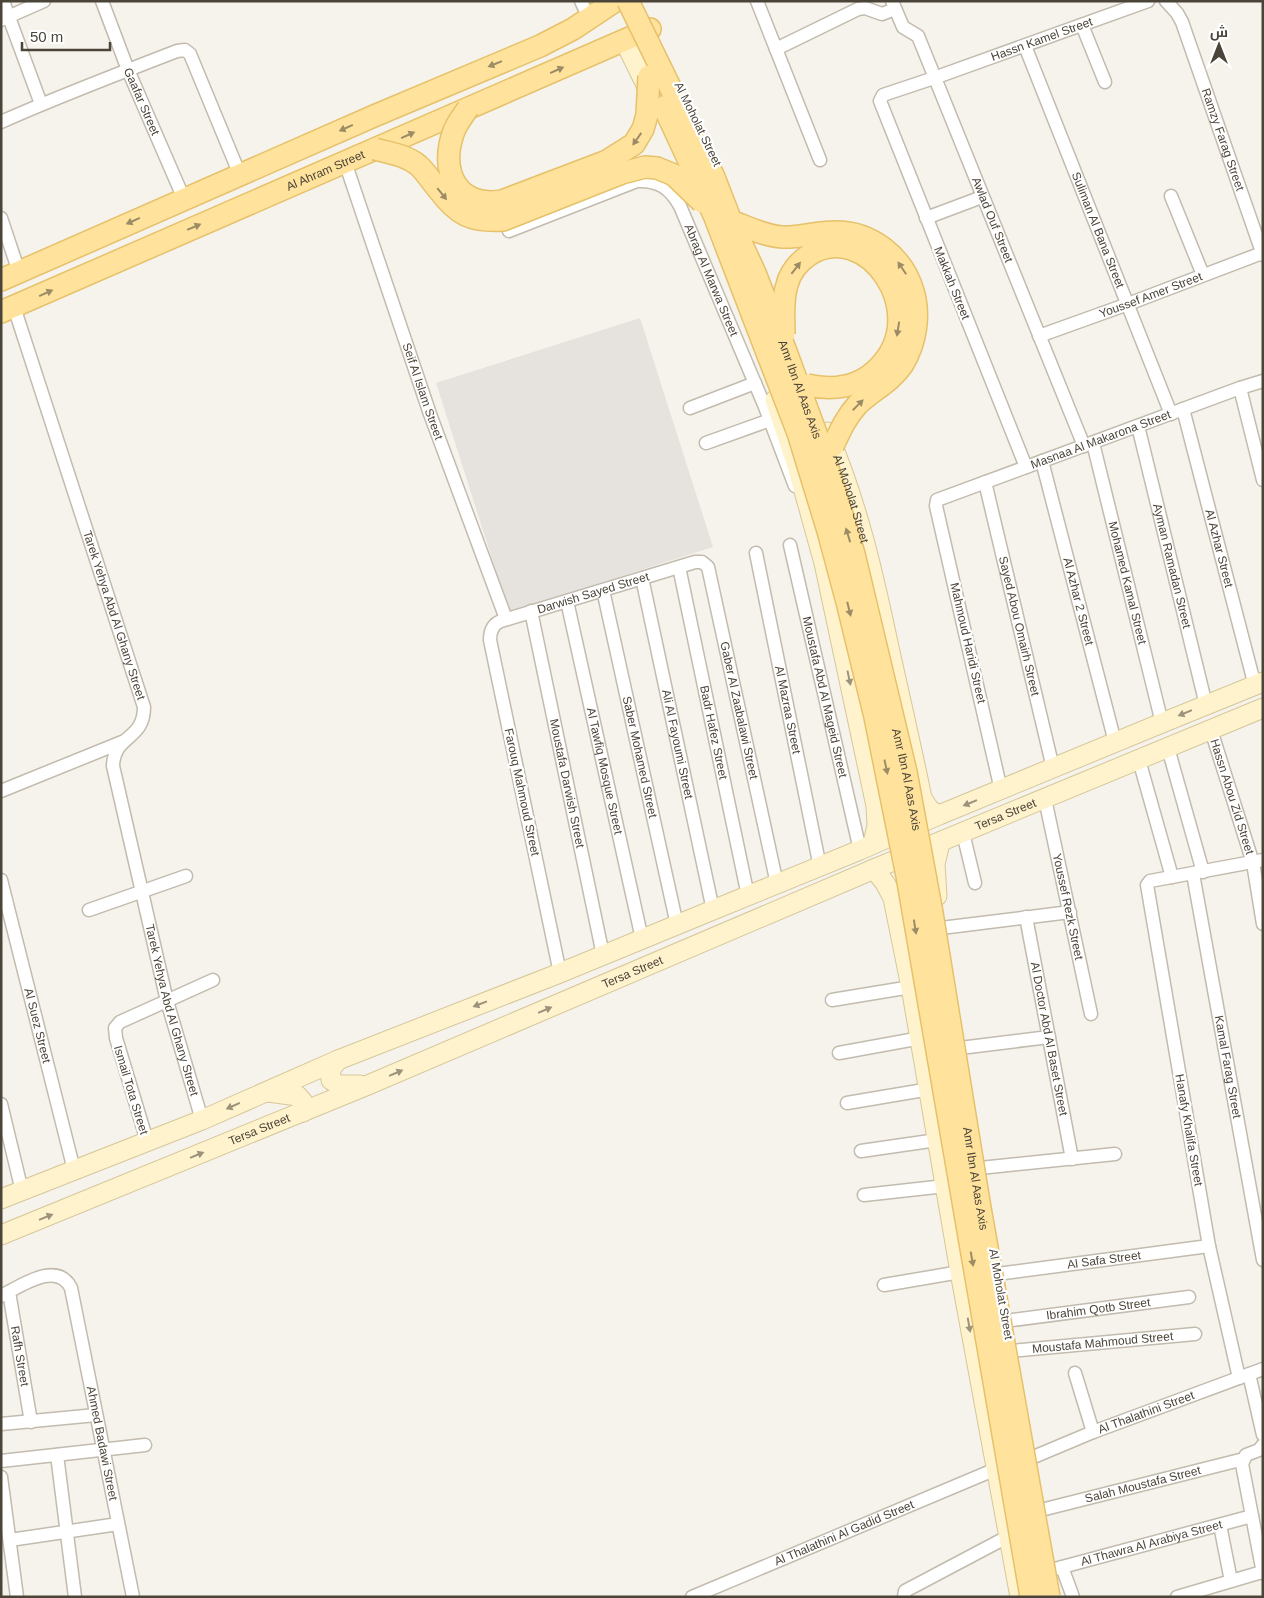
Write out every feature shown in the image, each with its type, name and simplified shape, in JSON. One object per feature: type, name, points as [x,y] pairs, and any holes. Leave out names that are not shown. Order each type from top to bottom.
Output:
[{"type":"main road","points":[[10,276],[374,116],[540,46],[557,38],[585,10],[614,1]]},
{"type":"main road","name":"Amr Ibn Al Aas Axis","points":[[614,1],[649,76],[723,218],[755,273],[824,455],[854,554],[906,772],[932,913],[977,1188],[1049,1597]]},
{"type":"main road","name":"Amr Ibn Al Aas Axis","points":[[628,1],[714,177],[723,218],[798,433],[836,558],[875,717],[910,893],[1031,1597]]},
{"type":"main road","name":"Al Ahram Street","points":[[7,310],[156,243],[650,29]]},
{"type":"main road","points":[[468,108],[457,124],[450,145],[448,164],[451,176],[456,186],[472,199],[488,203],[502,201],[607,161],[634,144],[643,129],[647,115],[649,76]]},
{"type":"main road","points":[[375,149],[413,161],[426,172],[453,207],[472,219],[503,220],[622,173],[645,167],[657,168],[674,174],[723,218],[778,237],[791,238],[814,233],[836,232],[866,238],[892,255],[904,270],[911,283],[915,297],[916,325],[909,352],[894,376],[859,404],[846,419],[833,446]]},
{"type":"main road","points":[[785,349],[784,317],[787,285],[790,275],[803,260],[821,250],[840,248],[860,253],[878,267],[893,288],[899,307],[898,335],[890,354],[877,370],[859,382],[833,388],[807,385]]},
{"type":"street","points":[[3,1],[5,19],[41,104]]},
{"type":"street","points":[[5,19],[44,1]]},
{"type":"street","name":"Gaafar Street","points":[[102,1],[128,70],[184,199]]},
{"type":"street","name":"Al Moholat Street","points":[[636,1],[732,195],[833,446],[860,520],[921,793],[926,806],[939,815]]},
{"type":"street","points":[[757,1],[820,160]]},
{"type":"street","name":"Hassn Kamel Street","points":[[880,98],[883,95],[1148,1]]},
{"type":"street","name":"Ramzy Farag Street","points":[[1166,1],[1177,12],[1182,22],[1262,254]]},
{"type":"street","points":[[776,50],[858,9],[865,8],[882,14],[894,5]]},
{"type":"street","name":"Awlad Ouf Street","points":[[894,5],[903,27],[918,36],[1039,336],[1088,444]]},
{"type":"street","points":[[1082,24],[1105,82]]},
{"type":"street","points":[[624,40],[699,195],[752,327],[797,466],[824,563],[876,806],[877,825],[867,847]]},
{"type":"street","name":"Suliman Al Bana Street","points":[[1025,46],[1128,304],[1177,412]]},
{"type":"street","points":[[1,122],[41,104],[182,50],[188,52],[240,175]]},
{"type":"street","name":"Makkah Street","points":[[880,98],[1026,467]]},
{"type":"street","name":"Seif Al Islam Street","points":[[345,162],[430,414],[506,619]]},
{"type":"street","name":"Abrag Al Marwa Street","points":[[509,232],[637,181],[648,180],[659,183],[669,189],[680,206],[755,383],[806,516],[816,532]]},
{"type":"street","points":[[1171,196],[1203,275]]},
{"type":"street","points":[[926,218],[982,197]]},
{"type":"street","points":[[1,218],[10,276]]},
{"type":"street","name":"Youssef Amer Street","points":[[1039,336],[1262,254]]},
{"type":"street","name":"Tarek Yehya Abd Al Ghany Street","points":[[7,310],[144,708],[139,728],[123,741],[115,752],[113,766],[167,1001],[202,1120]]},
{"type":"street","name":"Masnaa Al Makarona Street","points":[[940,498],[1240,388],[1263,382]]},
{"type":"street","points":[[690,408],[755,383]]},
{"type":"street","points":[[1240,388],[1263,480]]},
{"type":"street","name":"Al Azhar Street","points":[[1177,412],[1259,684]]},
{"type":"street","points":[[706,443],[770,420]]},
{"type":"street","name":"Ayman Ramadan Street","points":[[1138,426],[1206,705]]},
{"type":"street","name":"Mohamed Kamal Street","points":[[1088,444],[1162,723]]},
{"type":"street","name":"Al Azhar 2 Street","points":[[1042,461],[1115,742]]},
{"type":"street","name":"Sayed Abou Omairh Street","points":[[985,482],[1053,768]]},
{"type":"street","name":"Mahmoud Haridi Street","points":[[940,498],[937,500],[936,506],[1002,790]]},
{"type":"street","name":"Moustafa Abd Al Mageid Street","points":[[790,545],[867,847]]},
{"type":"street","name":"Al Mazraa Street","points":[[756,553],[820,867]]},
{"type":"street","name":"Gaber Al Zaabalawi Street","points":[[679,567],[699,562],[706,564],[710,570],[776,884]]},
{"type":"street","name":"Darwish Sayed Street","points":[[506,619],[679,567]]},
{"type":"street","name":"Badr Hafez Street","points":[[679,567],[748,896]]},
{"type":"street","name":"Ali Al Fayoumi Street","points":[[642,578],[713,910]]},
{"type":"street","name":"Saber Mohamed Street","points":[[603,590],[677,925]]},
{"type":"street","name":"Al Tawfiq Mosque Street","points":[[567,601],[642,939]]},
{"type":"street","name":"Moustafa Darwish Street","points":[[531,611],[604,955]]},
{"type":"street","name":"Farouq Mahmoud Street","points":[[506,619],[497,622],[491,630],[490,640],[560,973]]},
{"type":"street","name":"Tersa Street","points":[[1,1199],[202,1120],[338,1060],[560,973],[820,867],[939,815],[1259,684]]},
{"type":"street","name":"Tersa Street","points":[[1,1235],[368,1085],[874,869],[1212,730],[1262,713]]},
{"type":"street","name":"Hassn Abou Zid Street","points":[[1212,730],[1258,862],[1263,924]]},
{"type":"street","points":[[1,791],[123,741]]},
{"type":"street","name":"Kamal Farag Street","points":[[1168,748],[1198,873],[1263,1260]]},
{"type":"street","points":[[1140,760],[1172,877],[1258,862]]},
{"type":"street","points":[[876,806],[890,810],[898,809],[911,804],[921,793]]},
{"type":"street","name":"Youssef Rezk Street","points":[[1045,799],[1091,1014]]},
{"type":"street","points":[[963,833],[975,883]]},
{"type":"street","name":"Al Moholat Street","points":[[940,843],[935,864],[941,928],[1005,1321],[1041,1510],[1056,1569],[1057,1597]]},
{"type":"street","points":[[874,869],[885,883],[893,898],[911,987],[960,1272],[1020,1597]]},
{"type":"street","points":[[89,910],[186,876]]},
{"type":"street","name":"Hanafy Khalifa Street","points":[[1172,877],[1150,881],[1147,887],[1209,1246],[1244,1376],[1263,1435]]},
{"type":"street","name":"Al Suez Street","points":[[1,880],[74,1170]]},
{"type":"street","points":[[893,898],[899,888],[914,880],[926,881],[936,886]]},
{"type":"street","points":[[941,928],[1070,912]]},
{"type":"street","name":"Al Doctor Abd Al Baset Street","points":[[1026,917],[1072,1159]]},
{"type":"street","name":"Ismail Tota Street","points":[[147,1142],[114,1031],[120,1022],[213,980]]},
{"type":"street","points":[[832,1000],[911,987]]},
{"type":"street","points":[[960,1048],[1049,1036]]},
{"type":"street","points":[[839,1053],[921,1038]]},
{"type":"street","points":[[338,1060],[330,1070],[329,1075],[335,1083],[339,1085],[368,1085]]},
{"type":"street","points":[[847,1102],[930,1089]]},
{"type":"street","points":[[265,1092],[298,1096],[303,1102],[303,1112]]},
{"type":"street","points":[[1,1104],[22,1191]]},
{"type":"street","points":[[861,1151],[937,1140]]},
{"type":"street","points":[[980,1168],[1115,1154]]},
{"type":"street","points":[[864,1195],[945,1186]]},
{"type":"street","name":"Al Safa Street","points":[[997,1274],[1209,1246]]},
{"type":"street","points":[[884,1285],[960,1272]]},
{"type":"street","name":"Ahmed Badawi Street","points":[[5,1294],[48,1275],[62,1278],[71,1288],[133,1597]]},
{"type":"street","name":"Rafh Street","points":[[5,1294],[31,1422]]},
{"type":"street","name":"Ibrahim Qotb Street","points":[[1005,1321],[1189,1297]]},
{"type":"street","name":"Moustafa Mahmoud Street","points":[[1011,1351],[1195,1334]]},
{"type":"street","name":"Al Thalathini Street","points":[[1031,1458],[1093,1432],[1263,1369]]},
{"type":"street","points":[[1076,1373],[1093,1432]]},
{"type":"street","points":[[1,1424],[96,1415]]},
{"type":"street","points":[[1,1461],[145,1445]]},
{"type":"street","points":[[1177,1597],[1263,1572],[1242,1468],[1246,1455],[1259,1450],[1263,1445]]},
{"type":"street","points":[[57,1455],[75,1597]]},
{"type":"street","name":"Salah Moustafa Street","points":[[1041,1510],[1244,1459]]},
{"type":"street","name":"Al Thalathini Al Gadid Street","points":[[692,1597],[996,1469]]},
{"type":"street","points":[[1,1477],[17,1597]]},
{"type":"street","name":"Al Thawra Al Arabiya Street","points":[[1056,1569],[1252,1516]]},
{"type":"street","points":[[10,1540],[118,1524]]},
{"type":"street","points":[[1220,1524],[1231,1581]]},
{"type":"street","points":[[904,1595],[905,1591],[1009,1536]]},
{"type":"street","points":[[1056,1569],[1073,1597]]},
{"type":"shaded area","points":[[640,318],[713,547],[509,612],[436,383]]}]
